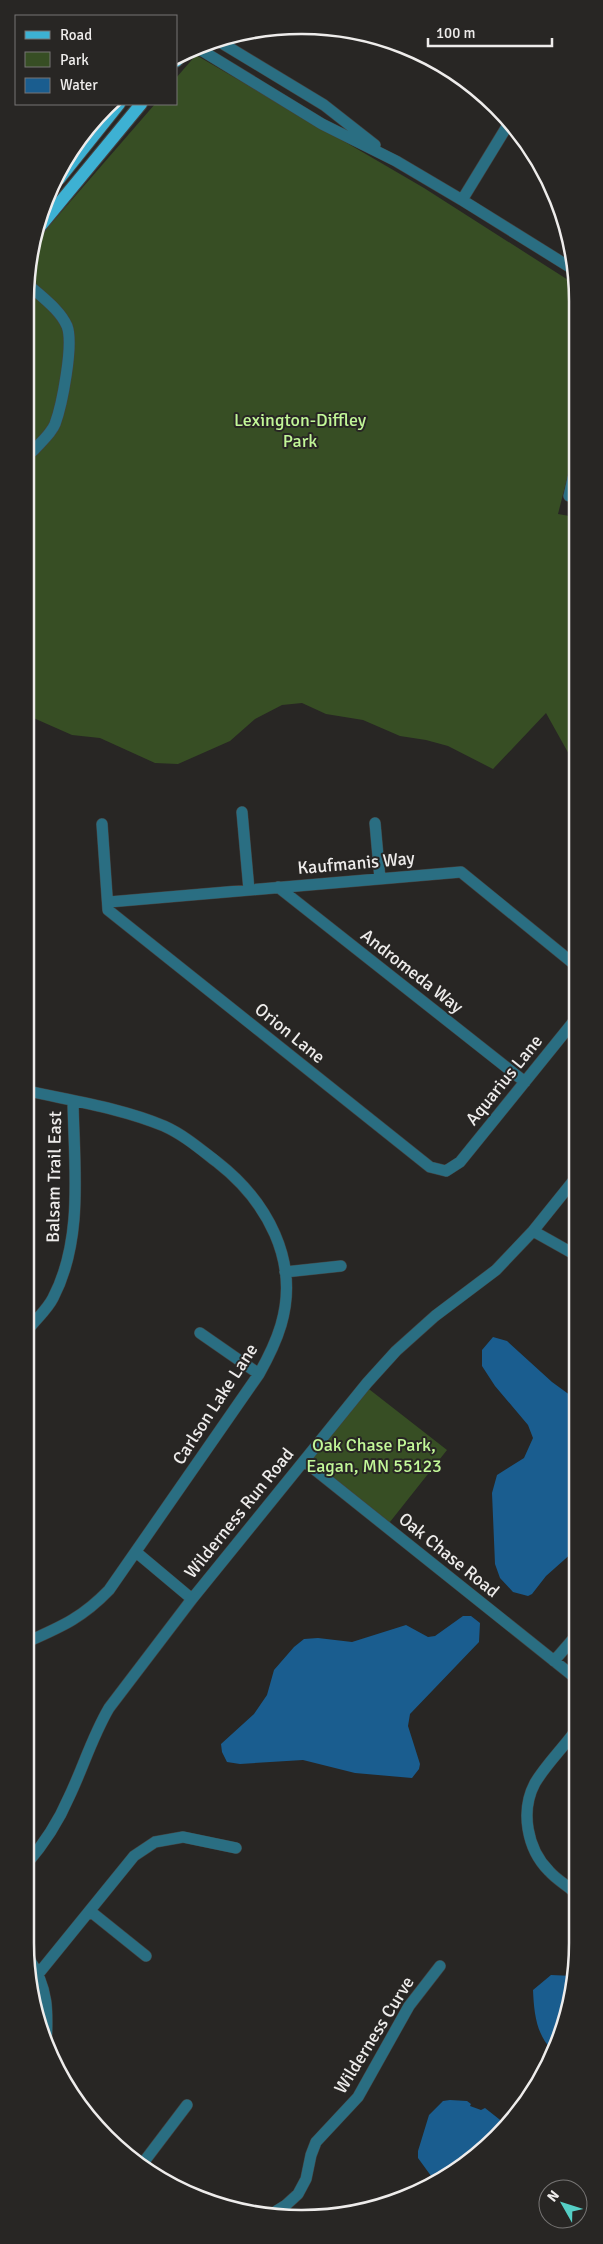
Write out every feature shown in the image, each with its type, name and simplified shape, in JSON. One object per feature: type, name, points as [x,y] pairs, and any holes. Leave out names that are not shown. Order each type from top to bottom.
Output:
[{"type":"main road","points":[[47,219],[140,105]]},
{"type":"main road","points":[[77,157],[114,110]]},
{"type":"street","points":[[225,45],[324,105],[396,161]]},
{"type":"street","points":[[204,52],[322,124],[396,161],[567,265]]},
{"type":"street","points":[[462,200],[506,128]]},
{"type":"street","points":[[34,290],[53,307],[67,326],[69,348],[63,396],[54,426],[34,450]]},
{"type":"street","points":[[242,812],[249,890]]},
{"type":"street","points":[[375,823],[380,879]]},
{"type":"street","points":[[102,824],[109,902]]},
{"type":"street","name":"Kaufmanis Way","points":[[109,902],[461,872],[569,960]]},
{"type":"street","name":"Andromeda Way","points":[[278,888],[525,1082]]},
{"type":"street","name":"Orion Lane","points":[[109,902],[108,910],[430,1167],[446,1171],[460,1162]]},
{"type":"street","name":"Aquarius Lane","points":[[460,1162],[569,1026]]},
{"type":"street","name":"Carlson Lake Lane","points":[[34,1092],[140,1118],[165,1127],[191,1141],[230,1172],[250,1192],[267,1215],[278,1240],[285,1272],[286,1298],[281,1324],[260,1374],[109,1590],[91,1609],[69,1624],[34,1638]]},
{"type":"street","name":"Balsam Trail East","points":[[34,1322],[52,1299],[67,1266],[74,1233],[73,1101]]},
{"type":"street","name":"Wilderness Run Road","points":[[34,1854],[59,1818],[100,1724],[109,1708],[192,1599],[367,1383],[396,1351],[435,1316],[496,1270],[533,1231],[569,1186]]},
{"type":"street","points":[[533,1231],[569,1251]]},
{"type":"street","points":[[285,1272],[341,1266]]},
{"type":"street","points":[[200,1333],[260,1374]]},
{"type":"street","name":"Oak Chase Road","points":[[304,1461],[569,1673]]},
{"type":"street","points":[[136,1552],[192,1599]]},
{"type":"street","points":[[554,1661],[569,1644]]},
{"type":"street","points":[[569,1739],[535,1783],[527,1809],[529,1835],[535,1854],[549,1871],[569,1888]]},
{"type":"street","points":[[39,1973],[134,1856],[155,1842],[183,1837],[236,1848]]},
{"type":"street","points":[[90,1911],[146,1956]]},
{"type":"street","points":[[35,1966],[39,1973],[48,2010],[47,2026]]},
{"type":"street","name":"Wilderness Curve","points":[[279,2209],[298,2194],[306,2180],[311,2154],[316,2142],[358,2097],[409,2006],[440,1966]]},
{"type":"street","points":[[146,2160],[187,2105]]},
{"type":"green space","name":"Lexington-Diffley Park","points":[[196,55],[424,188],[569,280],[569,471],[558,514],[569,516],[569,754],[546,713],[493,769],[448,746],[400,736],[363,720],[326,714],[302,703],[282,705],[255,719],[230,741],[178,764],[155,763],[100,738],[72,735],[34,718],[34,284],[39,249],[43,233],[154,105],[178,105],[178,76]]},
{"type":"green space","name":"Oak Chase Park, Eagan, MN 55123","points":[[365,1386],[447,1450],[386,1527],[304,1461]]},
{"type":"water","points":[[493,1337],[507,1341],[552,1382],[569,1394],[569,1556],[546,1576],[532,1594],[528,1596],[513,1592],[500,1578],[495,1564],[492,1493],[497,1475],[524,1458],[533,1438],[528,1425],[495,1386],[482,1366],[482,1350]]},
{"type":"water","points":[[463,1616],[471,1616],[480,1623],[479,1642],[410,1714],[408,1726],[420,1764],[419,1769],[412,1778],[355,1773],[303,1760],[240,1764],[227,1762],[222,1752],[221,1744],[254,1714],[267,1695],[274,1670],[294,1647],[304,1639],[318,1638],[352,1642],[406,1625],[428,1637],[435,1636]]},
{"type":"water","points":[[551,1975],[567,1976],[560,2012],[549,2046],[539,2030],[535,2014],[533,1990]]},
{"type":"water","points":[[443,2101],[467,2101],[471,2104],[470,2106],[481,2110],[485,2108],[501,2121],[478,2144],[431,2176],[418,2158],[418,2151],[429,2115]]}]
